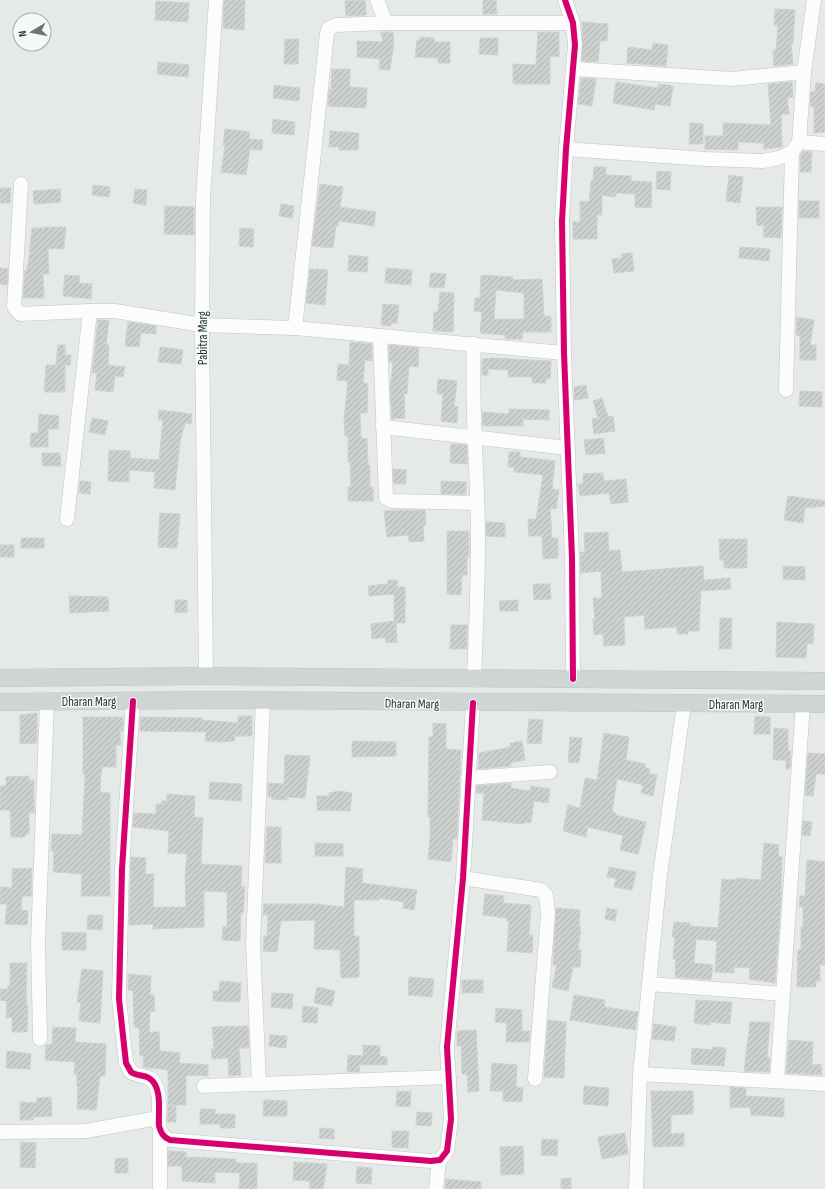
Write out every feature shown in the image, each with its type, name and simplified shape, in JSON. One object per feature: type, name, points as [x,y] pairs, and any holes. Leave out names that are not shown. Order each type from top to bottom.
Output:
[{"type":"main road","name":"Dharan Marg","points":[[0,678],[206,676],[474,680],[825,680]]},
{"type":"main road","name":"Dharan Marg","points":[[0,702],[263,701],[825,704]]},
{"type":"street","name":"Pabitra Marg","points":[[206,676],[202,325],[203,198],[216,0]]},
{"type":"street","points":[[377,0],[386,23]]},
{"type":"street","points":[[565,0],[573,23],[575,45],[566,149],[562,221],[564,353],[572,558],[573,679]]},
{"type":"street","points":[[786,390],[795,147],[814,0]]},
{"type":"street","points":[[295,328],[327,30],[336,26],[386,23],[573,23]]},
{"type":"street","points":[[574,69],[732,79],[804,72]]},
{"type":"street","points":[[566,149],[706,159],[763,161],[779,158],[795,147],[825,144]]},
{"type":"street","points":[[21,184],[14,307],[20,314],[90,310],[115,312],[202,325],[295,328],[564,353]]},
{"type":"street","points":[[67,519],[90,310]]},
{"type":"street","points":[[380,336],[385,493],[389,500],[477,503]]},
{"type":"street","points":[[474,344],[472,388],[476,437],[478,539],[474,680]]},
{"type":"street","points":[[383,427],[568,448]]},
{"type":"street","points":[[134,701],[122,869],[119,999],[126,1063],[132,1072],[147,1077],[155,1084],[158,1091],[160,1189]]},
{"type":"street","points":[[259,1084],[253,943],[263,701]]},
{"type":"street","points":[[40,1039],[38,942],[47,702]]},
{"type":"street","points":[[159,1125],[166,1138],[170,1140],[431,1161],[439,1160],[444,1157],[447,1151],[450,1126],[447,1047],[463,878],[473,703]]},
{"type":"street","points":[[636,1189],[640,1074],[660,875],[684,704]]},
{"type":"street","points":[[777,1081],[803,704]]},
{"type":"street","points":[[468,778],[550,772]]},
{"type":"street","points":[[463,878],[541,890],[546,895],[548,914],[535,1079]]},
{"type":"street","points":[[649,984],[783,994]]},
{"type":"street","points":[[640,1074],[825,1084]]},
{"type":"street","points":[[204,1086],[449,1077]]},
{"type":"street","points":[[0,1132],[86,1131],[159,1125]]},
{"type":"street","points":[[436,1189],[439,1160]]},
{"type":"building","points":[[224,0],[245,0],[244,30],[223,28]]},
{"type":"building","points":[[365,0],[366,15],[346,16],[345,1]]},
{"type":"building","points":[[483,0],[496,0],[497,14],[483,14]]},
{"type":"building","points":[[156,1],[189,3],[188,22],[155,20]]},
{"type":"building","points":[[775,9],[795,10],[793,43],[791,43],[793,64],[774,66],[773,50],[776,50],[778,25],[774,25]]},
{"type":"building","points":[[582,22],[608,24],[607,41],[600,41],[598,62],[582,61]]},
{"type":"building","points":[[381,32],[393,32],[394,42],[390,70],[379,69],[380,59],[357,57],[357,41],[383,42]]},
{"type":"building","points":[[538,32],[559,32],[559,57],[550,56],[550,84],[513,84],[513,64],[536,65]]},
{"type":"building","points":[[420,37],[434,38],[434,42],[450,42],[450,63],[438,63],[438,58],[415,57],[417,40],[420,41]]},
{"type":"building","points":[[480,38],[498,38],[498,55],[479,54]]},
{"type":"building","points":[[285,39],[299,39],[298,64],[284,64]]},
{"type":"building","points":[[653,43],[668,45],[666,66],[627,63],[628,47],[652,50]]},
{"type":"building","points":[[158,62],[189,65],[188,77],[157,74]]},
{"type":"building","points":[[332,69],[350,69],[350,87],[367,88],[366,108],[328,106],[329,90],[331,90]]},
{"type":"building","points":[[581,78],[596,79],[592,106],[578,104]]},
{"type":"building","points":[[616,82],[658,88],[659,84],[673,86],[670,106],[655,104],[654,110],[613,103]]},
{"type":"building","points":[[792,82],[793,97],[787,98],[789,114],[781,114],[782,147],[764,149],[764,143],[738,142],[738,150],[705,149],[705,136],[723,136],[723,123],[771,125],[768,84]]},
{"type":"building","points":[[816,83],[825,84],[825,132],[814,133],[814,107],[810,106],[811,92],[815,92]]},
{"type":"building","points":[[274,85],[300,88],[299,101],[273,98]]},
{"type":"building","points":[[273,119],[295,122],[294,135],[272,133]]},
{"type":"building","points":[[690,123],[703,124],[703,144],[689,144]]},
{"type":"building","points":[[225,129],[250,132],[249,139],[263,140],[262,150],[250,149],[246,175],[221,172],[225,146],[223,145]]},
{"type":"building","points":[[330,131],[359,133],[358,150],[339,150],[339,147],[329,147]]},
{"type":"building","points":[[803,151],[812,152],[811,172],[800,172],[801,154]]},
{"type":"building","points":[[594,167],[606,167],[606,175],[631,176],[631,181],[652,182],[651,208],[635,207],[635,194],[616,193],[615,197],[602,195],[602,215],[597,215],[597,239],[573,239],[573,222],[580,222],[580,201],[589,202]]},
{"type":"building","points":[[657,171],[671,172],[670,190],[656,189]]},
{"type":"building","points":[[729,175],[743,177],[740,203],[726,201]]},
{"type":"building","points":[[320,184],[343,187],[340,207],[376,212],[374,226],[339,221],[338,226],[336,226],[333,248],[312,246]]},
{"type":"building","points":[[93,185],[110,187],[109,197],[92,195]]},
{"type":"building","points":[[0,188],[11,188],[10,203],[0,203]]},
{"type":"building","points":[[60,189],[61,202],[34,204],[33,191]]},
{"type":"building","points":[[135,189],[147,190],[146,205],[133,203]]},
{"type":"building","points":[[799,201],[819,201],[819,218],[799,218]]},
{"type":"building","points":[[281,204],[294,206],[292,218],[279,216]]},
{"type":"building","points":[[165,206],[194,207],[194,235],[164,234]]},
{"type":"building","points":[[756,207],[782,207],[781,238],[763,237],[764,225],[757,226]]},
{"type":"building","points":[[66,227],[64,249],[48,249],[49,274],[43,274],[44,298],[23,298],[25,270],[27,270],[28,266],[32,228]]},
{"type":"building","points":[[240,228],[254,229],[253,247],[239,246]]},
{"type":"building","points":[[740,247],[770,249],[769,261],[739,258]]},
{"type":"building","points":[[632,253],[634,271],[614,273],[612,259],[622,258],[621,254]]},
{"type":"building","points":[[349,255],[368,257],[367,272],[348,271]]},
{"type":"building","points":[[0,268],[8,269],[7,285],[0,284]]},
{"type":"building","points":[[386,268],[412,270],[411,285],[385,283]]},
{"type":"building","points":[[310,269],[328,270],[325,305],[306,303]]},
{"type":"building","points":[[431,273],[446,274],[444,288],[429,287]]},
{"type":"building","points":[[65,275],[80,276],[79,283],[92,284],[91,299],[63,296]]},
{"type":"building","points":[[481,275],[513,277],[513,280],[542,279],[544,316],[551,316],[551,332],[523,332],[522,339],[505,339],[505,335],[480,333],[482,312],[474,311],[475,298],[480,298]],"holes":[[[496,290],[524,293],[524,319],[494,319]]]},
{"type":"building","points":[[440,292],[454,293],[453,332],[433,331],[434,312],[438,312]]},
{"type":"building","points":[[383,304],[399,305],[397,323],[391,323],[391,326],[381,325]]},
{"type":"building","points":[[797,317],[814,320],[810,345],[816,345],[816,360],[800,360],[800,336],[796,335]]},
{"type":"building","points":[[98,320],[109,320],[106,345],[109,345],[108,365],[125,367],[123,377],[115,376],[113,392],[95,390],[97,373],[92,373]]},
{"type":"building","points":[[128,322],[156,326],[156,334],[141,333],[139,347],[125,346]]},
{"type":"building","points":[[350,342],[372,344],[372,361],[365,360],[363,383],[368,384],[367,413],[360,413],[361,438],[367,439],[368,465],[370,465],[370,487],[373,487],[373,501],[348,501],[348,487],[351,487],[350,462],[348,462],[348,436],[345,436],[344,421],[348,381],[337,380],[338,364],[349,365]]},
{"type":"building","points":[[58,345],[65,345],[65,355],[71,355],[70,365],[65,365],[65,392],[44,392],[46,367],[47,365],[56,365]]},
{"type":"building","points":[[389,345],[419,348],[418,367],[409,366],[407,394],[404,393],[405,418],[392,419],[390,389],[393,362],[389,362]]},
{"type":"building","points":[[160,347],[183,350],[181,364],[158,362]]},
{"type":"building","points":[[492,358],[551,361],[550,379],[546,378],[546,383],[532,383],[532,377],[508,377],[508,370],[488,369],[488,376],[482,375],[482,359]]},
{"type":"building","points":[[438,379],[457,381],[454,406],[458,407],[457,423],[441,421],[443,394],[437,394]]},
{"type":"building","points":[[586,385],[588,398],[574,400],[574,387]]},
{"type":"building","points":[[800,391],[822,392],[822,407],[799,406]]},
{"type":"building","points":[[602,398],[608,417],[613,416],[615,431],[594,434],[592,419],[598,418],[593,401]]},
{"type":"building","points":[[509,409],[549,410],[549,420],[523,419],[523,426],[483,426],[482,412],[509,414]]},
{"type":"building","points":[[159,410],[192,414],[191,424],[185,423],[180,442],[175,490],[154,488],[155,472],[129,470],[129,482],[108,481],[109,450],[130,451],[130,458],[159,460],[163,420],[158,420]]},
{"type":"building","points":[[39,414],[59,416],[58,429],[48,429],[48,447],[30,447],[31,433],[38,433]]},
{"type":"building","points":[[92,418],[108,421],[105,435],[89,432]]},
{"type":"building","points":[[603,438],[605,453],[586,455],[584,440]]},
{"type":"building","points":[[451,444],[467,445],[467,464],[450,463]]},
{"type":"building","points":[[509,452],[520,452],[520,457],[555,461],[552,489],[559,490],[556,509],[550,508],[552,538],[558,538],[558,558],[543,559],[542,536],[529,536],[528,519],[536,519],[543,475],[514,472],[514,467],[508,467]]},
{"type":"building","points":[[42,453],[60,453],[61,466],[42,466]]},
{"type":"building","points":[[393,469],[406,470],[406,484],[394,484]]},
{"type":"building","points":[[603,473],[604,481],[626,479],[628,502],[611,504],[609,493],[580,496],[578,484],[583,484],[583,474]]},
{"type":"building","points":[[80,481],[91,482],[90,494],[79,493]]},
{"type":"building","points":[[441,481],[466,482],[466,494],[441,494]]},
{"type":"building","points":[[788,496],[825,501],[825,506],[805,508],[803,523],[784,520]]},
{"type":"building","points":[[425,510],[426,525],[423,525],[424,541],[409,542],[408,535],[387,537],[384,511]]},
{"type":"building","points":[[160,513],[180,514],[177,548],[158,547]]},
{"type":"building","points":[[486,522],[505,523],[505,537],[486,536]]},
{"type":"building","points":[[447,531],[469,531],[467,575],[462,575],[461,595],[447,594]]},
{"type":"building","points":[[608,532],[609,551],[620,550],[622,572],[703,566],[704,580],[730,578],[731,589],[701,591],[699,631],[688,631],[688,634],[677,634],[677,627],[645,629],[644,615],[624,617],[625,645],[604,646],[603,634],[594,635],[593,619],[595,619],[593,598],[602,598],[601,571],[581,573],[580,552],[585,552],[584,533]]},
{"type":"building","points":[[21,538],[44,538],[44,548],[21,548]]},
{"type":"building","points":[[719,539],[747,539],[747,568],[724,568],[724,560],[720,560]]},
{"type":"building","points":[[0,545],[14,545],[14,557],[0,557]]},
{"type":"building","points":[[783,566],[805,567],[805,580],[783,579]]},
{"type":"building","points":[[388,580],[397,580],[397,587],[405,587],[405,623],[396,623],[397,642],[386,643],[385,637],[372,639],[371,624],[394,621],[394,594],[369,596],[368,586],[388,584]]},
{"type":"building","points":[[533,584],[550,584],[551,599],[534,600]]},
{"type":"building","points":[[69,596],[108,597],[109,611],[70,613]]},
{"type":"building","points":[[175,600],[187,600],[187,612],[175,613]]},
{"type":"building","points":[[518,600],[518,611],[500,611],[499,601]]},
{"type":"building","points":[[720,618],[732,618],[731,649],[719,649]]},
{"type":"building","points":[[777,622],[814,624],[813,644],[807,643],[806,658],[776,657]]},
{"type":"building","points":[[451,625],[467,625],[467,649],[450,649]]},
{"type":"building","points":[[37,713],[37,743],[20,744],[20,715]]},
{"type":"building","points":[[238,716],[252,716],[252,736],[235,736],[234,741],[223,742],[205,741],[206,732],[140,731],[140,717],[202,718],[202,720],[238,723]]},
{"type":"building","points":[[755,716],[770,717],[770,734],[754,734]]},
{"type":"building","points":[[83,717],[123,717],[123,731],[120,731],[121,745],[116,745],[116,767],[102,767],[101,774],[100,792],[110,793],[110,896],[81,896],[82,874],[53,872],[54,851],[51,851],[52,834],[82,835],[85,774],[83,774]]},
{"type":"building","points":[[529,719],[543,720],[541,744],[527,743]]},
{"type":"building","points":[[433,723],[446,724],[446,749],[461,750],[457,839],[453,839],[451,862],[428,859],[430,838],[430,817],[428,817],[429,737],[433,737]]},
{"type":"building","points":[[774,728],[788,729],[788,751],[791,751],[790,769],[786,769],[786,760],[773,760]]},
{"type":"building","points":[[604,733],[629,737],[626,760],[645,764],[645,768],[650,769],[649,774],[657,775],[653,796],[641,793],[643,785],[617,779],[612,812],[616,813],[615,815],[646,822],[638,854],[620,850],[623,836],[621,835],[588,827],[586,837],[563,831],[568,805],[580,808],[585,778],[597,780]]},
{"type":"building","points":[[570,737],[582,738],[579,763],[568,762]]},
{"type":"building","points":[[352,741],[396,742],[396,756],[352,757]]},
{"type":"building","points":[[522,741],[525,760],[511,763],[511,766],[478,769],[479,753],[507,748],[510,746],[510,743]]},
{"type":"building","points":[[808,753],[825,754],[825,774],[816,774],[813,796],[805,795]]},
{"type":"building","points":[[285,755],[310,756],[305,798],[287,797],[287,800],[272,799],[272,797],[268,797],[268,783],[284,784]]},
{"type":"building","points":[[29,776],[29,780],[34,780],[34,813],[29,812],[29,834],[25,834],[25,837],[11,837],[10,810],[0,810],[0,786],[6,786],[6,777]]},
{"type":"building","points":[[210,782],[242,784],[241,801],[209,799]]},
{"type":"building","points":[[511,783],[511,788],[530,791],[531,786],[550,789],[548,803],[534,801],[531,823],[524,822],[524,824],[482,820],[484,793],[476,793],[477,786]]},
{"type":"building","points":[[339,791],[352,793],[350,811],[317,810],[317,796],[329,796],[329,793]]},
{"type":"building","points":[[167,794],[195,796],[194,817],[203,818],[201,864],[242,866],[241,887],[245,887],[243,913],[241,913],[240,941],[222,940],[223,927],[227,927],[227,892],[204,891],[204,927],[153,929],[153,924],[129,925],[131,857],[146,858],[145,874],[154,874],[153,907],[186,907],[185,876],[187,854],[168,853],[169,831],[133,827],[134,813],[156,814],[156,804],[162,804],[162,801],[167,801]]},
{"type":"building","points":[[803,821],[812,822],[810,836],[802,835]]},
{"type":"building","points":[[267,827],[281,827],[281,863],[265,863]]},
{"type":"building","points":[[315,843],[343,844],[343,856],[315,856]]},
{"type":"building","points":[[764,843],[779,845],[778,856],[782,857],[781,901],[775,983],[749,979],[750,968],[734,967],[734,973],[715,972],[717,941],[696,939],[694,963],[713,965],[711,980],[675,977],[676,959],[673,959],[675,937],[672,937],[674,922],[690,923],[690,926],[718,928],[722,879],[736,880],[736,878],[761,880]]},
{"type":"building","points":[[807,860],[825,862],[825,965],[820,965],[820,981],[816,981],[816,987],[797,987],[798,950],[801,950],[801,927],[803,927],[803,907],[799,907],[800,896],[805,896]]},
{"type":"building","points":[[346,867],[363,869],[362,883],[417,890],[414,910],[403,908],[404,902],[379,898],[379,900],[354,900],[354,936],[359,936],[359,977],[341,978],[340,950],[314,949],[315,920],[281,921],[277,952],[263,951],[264,936],[267,936],[268,915],[263,915],[264,904],[315,904],[344,907]]},
{"type":"building","points":[[609,867],[636,872],[632,890],[614,887],[616,878],[607,877]]},
{"type":"building","points":[[32,868],[31,896],[22,896],[21,910],[28,911],[27,925],[5,924],[7,904],[0,904],[0,887],[12,888],[12,869]]},
{"type":"building","points":[[485,894],[504,896],[503,903],[531,905],[529,935],[533,935],[532,953],[507,951],[509,921],[507,921],[507,918],[483,915]]},
{"type":"building","points":[[556,908],[580,910],[579,927],[581,927],[578,950],[581,950],[580,967],[573,967],[568,991],[552,987],[557,965],[553,965]]},
{"type":"building","points":[[607,908],[617,910],[615,921],[605,919]]},
{"type":"building","points":[[88,915],[103,915],[102,930],[87,929]]},
{"type":"building","points":[[62,932],[86,933],[86,950],[62,950]]},
{"type":"building","points":[[10,963],[27,963],[27,1032],[12,1032],[12,1017],[6,1018],[7,1001],[0,1000],[0,989],[8,989],[8,986],[10,986]]},
{"type":"building","points":[[82,969],[103,971],[100,1023],[79,1021],[81,1002],[77,1002]]},
{"type":"building","points":[[128,974],[151,976],[150,995],[154,995],[155,1011],[150,1012],[149,1032],[159,1032],[160,1051],[180,1053],[179,1063],[208,1065],[208,1076],[186,1075],[186,1105],[168,1105],[168,1070],[143,1067],[144,1056],[140,1056],[139,1028],[134,1027],[133,991],[128,990]]},
{"type":"building","points":[[409,977],[434,979],[432,997],[408,995]]},
{"type":"building","points":[[462,980],[483,980],[483,993],[462,993]]},
{"type":"building","points":[[220,981],[241,983],[240,1002],[213,1001],[213,991],[219,991]]},
{"type":"building","points":[[317,987],[335,991],[332,1006],[314,1003]]},
{"type":"building","points":[[272,993],[293,994],[292,1009],[271,1007]]},
{"type":"building","points":[[574,995],[605,1000],[604,1007],[638,1012],[635,1030],[570,1020]]},
{"type":"building","points":[[696,1000],[732,1002],[730,1024],[710,1022],[710,1025],[694,1023]]},
{"type":"building","points":[[303,1006],[318,1008],[317,1023],[302,1022]]},
{"type":"building","points":[[496,1008],[522,1010],[522,1031],[530,1031],[529,1042],[506,1042],[507,1023],[495,1022]]},
{"type":"building","points":[[548,1020],[566,1022],[564,1078],[544,1077]]},
{"type":"building","points":[[750,1022],[770,1022],[767,1057],[770,1058],[769,1072],[744,1071]]},
{"type":"building","points":[[654,1024],[676,1027],[674,1041],[652,1039]]},
{"type":"building","points":[[248,1026],[249,1048],[239,1048],[241,1075],[229,1076],[228,1058],[212,1059],[211,1049],[214,1049],[212,1027]]},
{"type":"building","points":[[53,1027],[76,1028],[75,1042],[106,1044],[105,1076],[100,1076],[96,1110],[77,1109],[78,1086],[77,1075],[74,1074],[75,1062],[45,1060],[46,1045],[52,1044]]},
{"type":"building","points":[[476,1030],[479,1091],[468,1092],[467,1074],[462,1074],[461,1046],[457,1046],[457,1031]]},
{"type":"building","points":[[270,1035],[287,1036],[286,1048],[269,1046]]},
{"type":"building","points":[[789,1040],[813,1042],[812,1065],[821,1064],[822,1075],[786,1073]]},
{"type":"building","points":[[363,1045],[380,1046],[380,1056],[387,1057],[387,1065],[360,1065],[359,1072],[347,1072],[348,1055],[363,1056]]},
{"type":"building","points":[[712,1047],[726,1048],[724,1066],[691,1064],[692,1048],[712,1050]]},
{"type":"building","points":[[7,1051],[31,1054],[30,1069],[6,1068]]},
{"type":"building","points":[[492,1063],[517,1065],[516,1087],[523,1088],[522,1102],[503,1101],[503,1091],[490,1091]]},
{"type":"building","points":[[584,1086],[609,1088],[608,1106],[583,1104]]},
{"type":"building","points":[[730,1087],[746,1088],[746,1096],[784,1098],[784,1117],[751,1115],[750,1107],[730,1108]]},
{"type":"building","points":[[397,1091],[411,1092],[410,1107],[396,1106]]},
{"type":"building","points":[[651,1091],[693,1091],[693,1114],[671,1115],[671,1134],[684,1133],[684,1146],[653,1147]]},
{"type":"building","points":[[51,1097],[52,1116],[33,1117],[33,1120],[20,1120],[20,1102],[37,1103],[37,1098]]},
{"type":"building","points":[[264,1100],[287,1101],[287,1116],[263,1116]]},
{"type":"building","points":[[168,1106],[176,1106],[176,1122],[167,1122]]},
{"type":"building","points":[[200,1109],[215,1109],[215,1114],[235,1114],[235,1128],[220,1128],[220,1124],[200,1124]]},
{"type":"building","points":[[417,1112],[432,1113],[431,1126],[416,1125]]},
{"type":"building","points":[[320,1128],[334,1129],[334,1139],[319,1138]]},
{"type":"building","points":[[392,1131],[409,1131],[408,1148],[392,1147]]},
{"type":"building","points":[[625,1133],[628,1154],[602,1159],[598,1137]]},
{"type":"building","points":[[542,1139],[558,1140],[557,1156],[541,1155]]},
{"type":"building","points":[[21,1142],[36,1143],[35,1168],[20,1167]]},
{"type":"building","points":[[523,1146],[524,1174],[501,1175],[500,1147]]},
{"type":"building","points":[[168,1151],[186,1152],[186,1157],[236,1159],[236,1163],[257,1163],[257,1189],[239,1189],[240,1173],[215,1172],[215,1183],[182,1181],[182,1166],[168,1166]]},
{"type":"building","points":[[128,1158],[128,1173],[115,1173],[115,1159]]},
{"type":"building","points":[[294,1162],[327,1164],[323,1189],[310,1189],[310,1181],[293,1180]]},
{"type":"building","points":[[357,1167],[372,1168],[371,1184],[356,1183]]},
{"type":"building","points":[[571,1178],[571,1189],[561,1189],[561,1179]]},
{"type":"building","points":[[446,1179],[481,1182],[481,1189],[445,1189]]},
{"type":"cycle path","points":[[565,0],[573,23],[575,45],[566,149],[562,221],[564,353],[572,558],[573,679]]},
{"type":"cycle path","points":[[133,701],[122,869],[119,999],[126,1063],[131,1072],[149,1078],[156,1087],[159,1100],[159,1126],[161,1131],[166,1138],[170,1140],[431,1161],[440,1160],[447,1151],[451,1119],[447,1047],[463,878],[473,703]]}]
